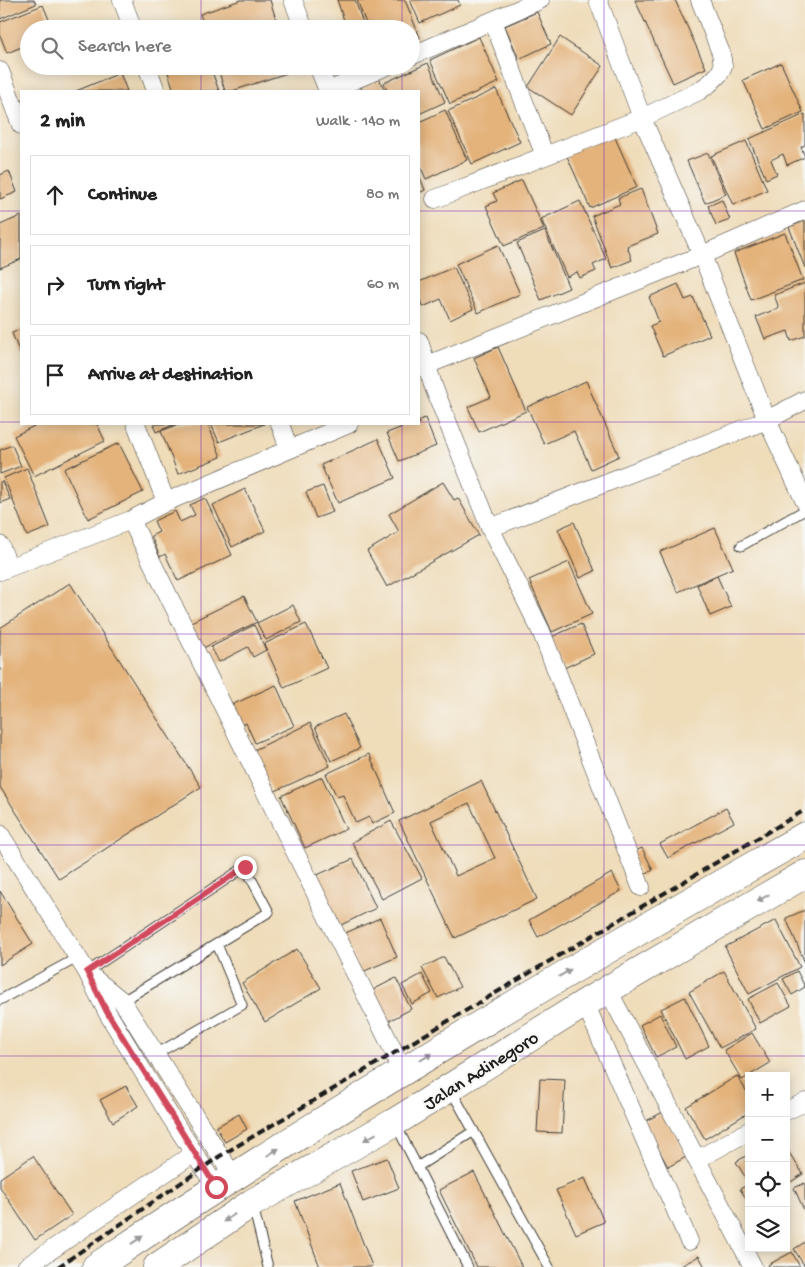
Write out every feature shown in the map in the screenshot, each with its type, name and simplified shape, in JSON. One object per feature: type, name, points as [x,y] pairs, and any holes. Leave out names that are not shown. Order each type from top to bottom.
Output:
[{"type":"highway","points":[[96,1267],[225,1182],[400,1073],[623,939],[805,836]]},
{"type":"highway","name":"Jalan Adinegoro","points":[[157,1267],[252,1203],[395,1122],[585,1003],[805,874]]},
{"type":"highway","points":[[685,904],[681,919],[688,930],[699,936]]},
{"type":"highway","points":[[623,939],[640,946],[646,955],[645,967]]},
{"type":"street","points":[[122,0],[130,20]]},
{"type":"street","points":[[292,0],[300,20]]},
{"type":"street","points":[[420,52],[540,0]]},
{"type":"street","points":[[598,0],[642,118],[702,255],[767,420],[805,502]]},
{"type":"street","points":[[435,199],[642,118],[699,91],[719,74],[722,66],[721,53],[700,0]]},
{"type":"street","points":[[493,21],[545,156]]},
{"type":"street","points":[[0,71],[20,122]]},
{"type":"street","points":[[150,75],[156,90]]},
{"type":"street","points":[[322,75],[328,90]]},
{"type":"street","points":[[330,90],[365,75]]},
{"type":"street","points":[[427,365],[702,255],[805,210]]},
{"type":"street","points":[[420,344],[427,365],[427,391],[490,528],[541,631],[641,887]]},
{"type":"street","points":[[490,528],[767,420],[805,400]]},
{"type":"street","points":[[136,425],[166,502]]},
{"type":"street","points":[[280,425],[289,449]]},
{"type":"street","points":[[0,545],[5,569],[130,520],[166,502],[347,425]]},
{"type":"street","points":[[130,520],[394,1052],[400,1073]]},
{"type":"street","points":[[0,834],[82,965],[107,1012],[193,1154],[225,1182]]},
{"type":"street","points":[[82,965],[122,1001],[188,1105],[225,1182]]},
{"type":"street","points":[[608,990],[753,1267]]},
{"type":"street","points":[[585,1003],[689,1241]]},
{"type":"street","points":[[790,1109],[805,1102]]},
{"type":"street","points":[[170,1116],[188,1105]]},
{"type":"street","points":[[698,1159],[745,1133]]},
{"type":"street","points":[[26,1267],[193,1154]]},
{"type":"lane","points":[[740,546],[805,510]]},
{"type":"lane","points":[[0,1000],[82,965],[245,867],[270,912],[122,1001],[107,1012]]},
{"type":"lane","points":[[156,1054],[242,1004],[217,944]]},
{"type":"lane","points":[[450,1088],[549,1267]]},
{"type":"lane","points":[[395,1122],[468,1267]]},
{"type":"lane","points":[[417,1167],[474,1131]]},
{"type":"lane","points":[[252,1203],[268,1267]]},
{"type":"building","points":[[0,0],[34,0],[36,4],[0,19]]},
{"type":"building","points":[[241,0],[270,0],[276,20],[202,20],[200,14]]},
{"type":"building","points":[[337,0],[355,0],[362,20],[344,20]]},
{"type":"building","points":[[357,0],[405,0],[413,20],[365,20]]},
{"type":"building","points":[[410,0],[458,0],[460,5],[420,23]]},
{"type":"building","points":[[635,0],[675,0],[706,68],[673,83]]},
{"type":"building","points":[[43,5],[49,20],[20,20],[20,48],[7,53],[0,35],[0,22]]},
{"type":"building","points":[[537,12],[551,44],[519,59],[505,26]]},
{"type":"building","points":[[479,37],[499,82],[450,104],[430,60]]},
{"type":"building","points":[[560,37],[603,66],[571,115],[528,87]]},
{"type":"building","points":[[428,63],[445,102],[420,114],[420,90],[387,90],[384,83],[402,75],[420,75],[420,67]]},
{"type":"building","points":[[781,63],[803,112],[765,129],[743,80]]},
{"type":"building","points":[[115,75],[121,75],[127,90],[78,90]]},
{"type":"building","points":[[169,75],[213,75],[219,90],[174,90]]},
{"type":"building","points":[[220,75],[281,75],[235,90],[225,90]]},
{"type":"building","points":[[379,78],[385,90],[362,90],[360,86]]},
{"type":"building","points":[[496,89],[520,142],[472,164],[448,111]]},
{"type":"building","points":[[445,110],[467,160],[426,179],[420,165],[420,122]]},
{"type":"building","points":[[805,114],[805,145],[801,147],[805,157],[787,165],[783,154],[771,160],[777,174],[766,179],[749,139]]},
{"type":"building","points":[[613,133],[637,187],[590,208],[566,154]]},
{"type":"building","points":[[746,141],[767,190],[733,205],[711,156]]},
{"type":"building","points":[[708,153],[726,194],[705,203],[687,161]]},
{"type":"building","points":[[9,171],[17,192],[0,199],[0,175]]},
{"type":"building","points":[[420,178],[425,190],[420,192]]},
{"type":"building","points":[[522,180],[544,229],[504,246],[486,206],[497,201],[493,193]]},
{"type":"building","points":[[641,189],[658,234],[627,246],[632,260],[612,268],[592,216],[620,204],[618,198]]},
{"type":"building","points":[[722,200],[730,220],[716,225],[708,206]]},
{"type":"building","points":[[580,201],[606,259],[593,265],[596,271],[580,278],[577,272],[567,277],[541,219]]},
{"type":"building","points":[[20,216],[20,259],[0,268],[0,225]]},
{"type":"building","points":[[805,221],[805,268],[789,227]]},
{"type":"building","points":[[545,231],[569,288],[541,300],[517,243]]},
{"type":"building","points":[[785,233],[803,280],[751,300],[734,253]]},
{"type":"building","points":[[498,245],[520,294],[478,313],[456,264]]},
{"type":"building","points":[[454,267],[473,309],[450,320],[441,299],[423,307],[420,300],[420,282]]},
{"type":"building","points":[[805,283],[805,336],[791,341],[788,331],[765,339],[756,317],[779,308],[774,295]]},
{"type":"building","points":[[678,284],[685,300],[693,297],[710,335],[663,356],[650,326],[659,322],[649,297]]},
{"type":"building","points":[[20,329],[20,353],[12,333]]},
{"type":"building","points":[[498,347],[526,411],[479,432],[468,407],[491,397],[474,358]]},
{"type":"building","points":[[586,381],[619,456],[591,469],[574,431],[544,444],[527,407]]},
{"type":"building","points":[[425,418],[436,446],[399,461],[387,433],[407,425],[420,425],[420,420]]},
{"type":"building","points":[[36,425],[97,425],[105,441],[34,476],[14,436]]},
{"type":"building","points":[[153,425],[173,425],[156,432]]},
{"type":"building","points":[[176,425],[208,425],[221,457],[178,474],[161,431]]},
{"type":"building","points":[[211,425],[262,425],[219,442]]},
{"type":"building","points":[[378,439],[395,478],[338,503],[321,465]]},
{"type":"building","points":[[119,443],[143,492],[88,519],[64,469]]},
{"type":"building","points":[[12,445],[21,466],[0,474],[0,450]]},
{"type":"building","points":[[27,468],[50,527],[27,536],[4,478]]},
{"type":"building","points":[[2,481],[10,499],[0,503],[0,482]]},
{"type":"building","points":[[443,482],[454,500],[458,498],[479,535],[387,587],[367,551],[399,532],[389,514]]},
{"type":"building","points":[[323,486],[333,512],[316,518],[306,492]]},
{"type":"building","points":[[245,489],[265,531],[232,547],[213,505]]},
{"type":"building","points":[[205,498],[232,555],[178,581],[165,554],[160,557],[151,536],[159,532],[154,521],[175,511],[180,522],[195,515],[190,505]]},
{"type":"building","points":[[574,522],[595,571],[580,578],[558,529]]},
{"type":"building","points":[[715,528],[733,568],[678,592],[660,552]]},
{"type":"building","points":[[569,562],[592,614],[552,632],[529,580]]},
{"type":"building","points":[[717,576],[731,607],[710,616],[697,585]]},
{"type":"building","points":[[70,583],[201,787],[59,879],[0,787],[0,628]]},
{"type":"building","points":[[244,596],[257,622],[201,649],[189,623]]},
{"type":"building","points":[[293,605],[301,622],[266,640],[257,623]]},
{"type":"building","points":[[306,624],[327,668],[284,688],[264,644]]},
{"type":"building","points":[[581,624],[594,654],[564,668],[551,637]]},
{"type":"building","points":[[254,625],[266,650],[253,657],[248,647],[219,662],[211,647]]},
{"type":"building","points":[[276,685],[294,726],[255,743],[246,723],[236,727],[227,707]]},
{"type":"building","points":[[344,714],[360,748],[331,761],[315,727]]},
{"type":"building","points":[[310,723],[330,766],[273,792],[254,750]]},
{"type":"building","points":[[369,754],[395,813],[372,824],[369,817],[356,823],[343,795],[337,797],[326,774]]},
{"type":"building","points":[[322,777],[346,829],[305,848],[281,796]]},
{"type":"building","points":[[481,781],[537,899],[455,938],[399,821]],"holes":[[[469,803],[495,858],[456,876],[431,821]]]},
{"type":"building","points":[[726,808],[734,822],[668,858],[660,844]]},
{"type":"building","points":[[391,821],[422,878],[382,899],[352,842]]},
{"type":"building","points":[[642,848],[653,870],[641,876],[631,853]]},
{"type":"building","points":[[353,859],[376,908],[339,926],[315,876]]},
{"type":"building","points":[[612,873],[621,891],[538,937],[529,920]]},
{"type":"building","points":[[0,891],[33,944],[0,965]]},
{"type":"building","points":[[805,910],[805,963],[786,918]]},
{"type":"building","points":[[380,918],[397,957],[360,973],[343,934]]},
{"type":"building","points":[[776,920],[800,967],[749,994],[725,947]]},
{"type":"building","points":[[297,949],[321,988],[265,1022],[242,983]]},
{"type":"building","points":[[444,957],[460,987],[438,998],[422,968]]},
{"type":"building","points":[[724,971],[756,1029],[720,1048],[689,992]]},
{"type":"building","points":[[797,971],[805,987],[792,995],[783,979]]},
{"type":"building","points":[[422,974],[432,993],[412,1004],[402,985]]},
{"type":"building","points":[[396,978],[411,1009],[385,1023],[369,992]]},
{"type":"building","points":[[778,983],[791,1006],[760,1023],[748,999]]},
{"type":"building","points":[[685,997],[709,1046],[685,1059],[661,1009]]},
{"type":"building","points":[[660,1014],[676,1047],[656,1057],[640,1025]]},
{"type":"building","points":[[752,1033],[770,1063],[755,1072],[745,1072],[745,1078],[742,1080],[724,1050]]},
{"type":"building","points":[[737,1076],[745,1089],[745,1114],[705,1139],[686,1107]]},
{"type":"building","points":[[540,1079],[565,1080],[562,1133],[537,1132]]},
{"type":"building","points":[[126,1086],[138,1106],[113,1122],[100,1100]]},
{"type":"building","points":[[663,1112],[686,1157],[668,1167],[644,1122]]},
{"type":"building","points":[[239,1114],[247,1129],[225,1142],[216,1127]]},
{"type":"building","points":[[790,1154],[803,1174],[790,1182]]},
{"type":"building","points":[[33,1156],[72,1215],[35,1240],[0,1187],[0,1178]]},
{"type":"building","points":[[745,1156],[745,1177],[736,1162]]},
{"type":"building","points":[[387,1158],[399,1188],[363,1202],[351,1171]]},
{"type":"building","points":[[474,1172],[522,1267],[477,1267],[439,1190]]},
{"type":"building","points":[[585,1178],[604,1222],[576,1234],[556,1190]]},
{"type":"building","points":[[340,1183],[372,1266],[370,1267],[320,1267],[295,1201]]},
{"type":"building","points":[[805,1183],[805,1212],[794,1188]]},
{"type":"building","points":[[745,1186],[745,1197],[740,1189]]},
{"type":"building","points":[[805,1242],[805,1267],[794,1249]]},
{"type":"building","points":[[792,1252],[800,1267],[769,1267],[768,1265]]},
{"type":"building","points":[[699,1256],[705,1267],[679,1267]]},
{"type":"railway","points":[[58,1267],[220,1156],[805,810]]},
{"type":"route","points":[[216,1187],[193,1154],[107,1012],[87,972],[245,867]]}]
